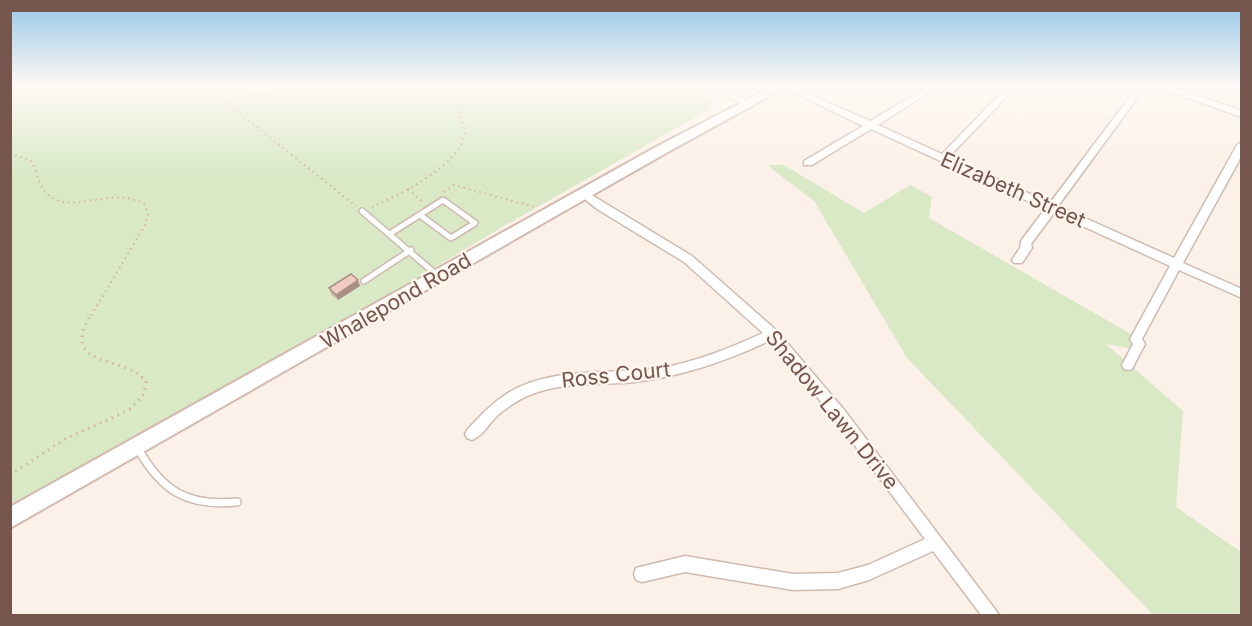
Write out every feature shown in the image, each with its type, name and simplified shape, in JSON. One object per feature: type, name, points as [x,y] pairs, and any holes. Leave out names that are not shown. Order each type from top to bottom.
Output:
[{"type":"street","name":"Whalepond Road","points":[[10,518],[728,115]]},
{"type":"street","name":"Elizabeth Street","points":[[848,115],[1242,294]]},
{"type":"street","points":[[808,163],[889,115]]},
{"type":"street","points":[[943,158],[984,115]]},
{"type":"street","points":[[1018,260],[1026,248],[1025,244],[1120,115]]},
{"type":"street","points":[[1128,364],[1138,344],[1136,339],[1242,145]]},
{"type":"street","name":"Shadow Lawn Drive","points":[[585,194],[688,259],[773,334],[833,406],[992,615]]},
{"type":"street","name":"Ross Court","points":[[472,434],[498,404],[538,386],[572,379],[640,376],[675,370],[747,346],[773,334]]},
{"type":"street","points":[[642,574],[685,564],[793,582],[838,581],[870,572],[935,542]]},
{"type":"lane","points":[[391,233],[443,200],[475,223],[451,238],[420,215]]},
{"type":"lane","points":[[362,211],[411,250],[438,276]]},
{"type":"lane","points":[[364,281],[411,250]]},
{"type":"lane","points":[[137,446],[150,471],[168,488],[194,499],[237,502]]},
{"type":"path","points":[[242,115],[362,211],[408,189],[435,170],[461,145],[464,130],[458,115]]},
{"type":"path","points":[[10,153],[27,157],[35,163],[41,188],[53,199],[78,203],[116,197],[131,198],[145,205],[148,214],[145,225],[86,323],[81,337],[84,349],[93,358],[141,374],[146,382],[144,393],[129,410],[65,439],[10,475]]},
{"type":"path","points":[[435,198],[454,185],[531,208],[541,207]]},
{"type":"path","points":[[408,189],[425,204]]},
{"type":"green space","points":[[10,115],[699,115],[497,230],[11,521]]},
{"type":"green space","points":[[767,165],[784,165],[864,213],[910,185],[932,197],[929,218],[1131,334],[1139,350],[1106,344],[1183,411],[1176,507],[1241,552],[1241,615],[1153,615],[907,358],[814,201]]},
{"type":"building","points":[[351,274],[358,280],[336,295],[329,288]]}]
